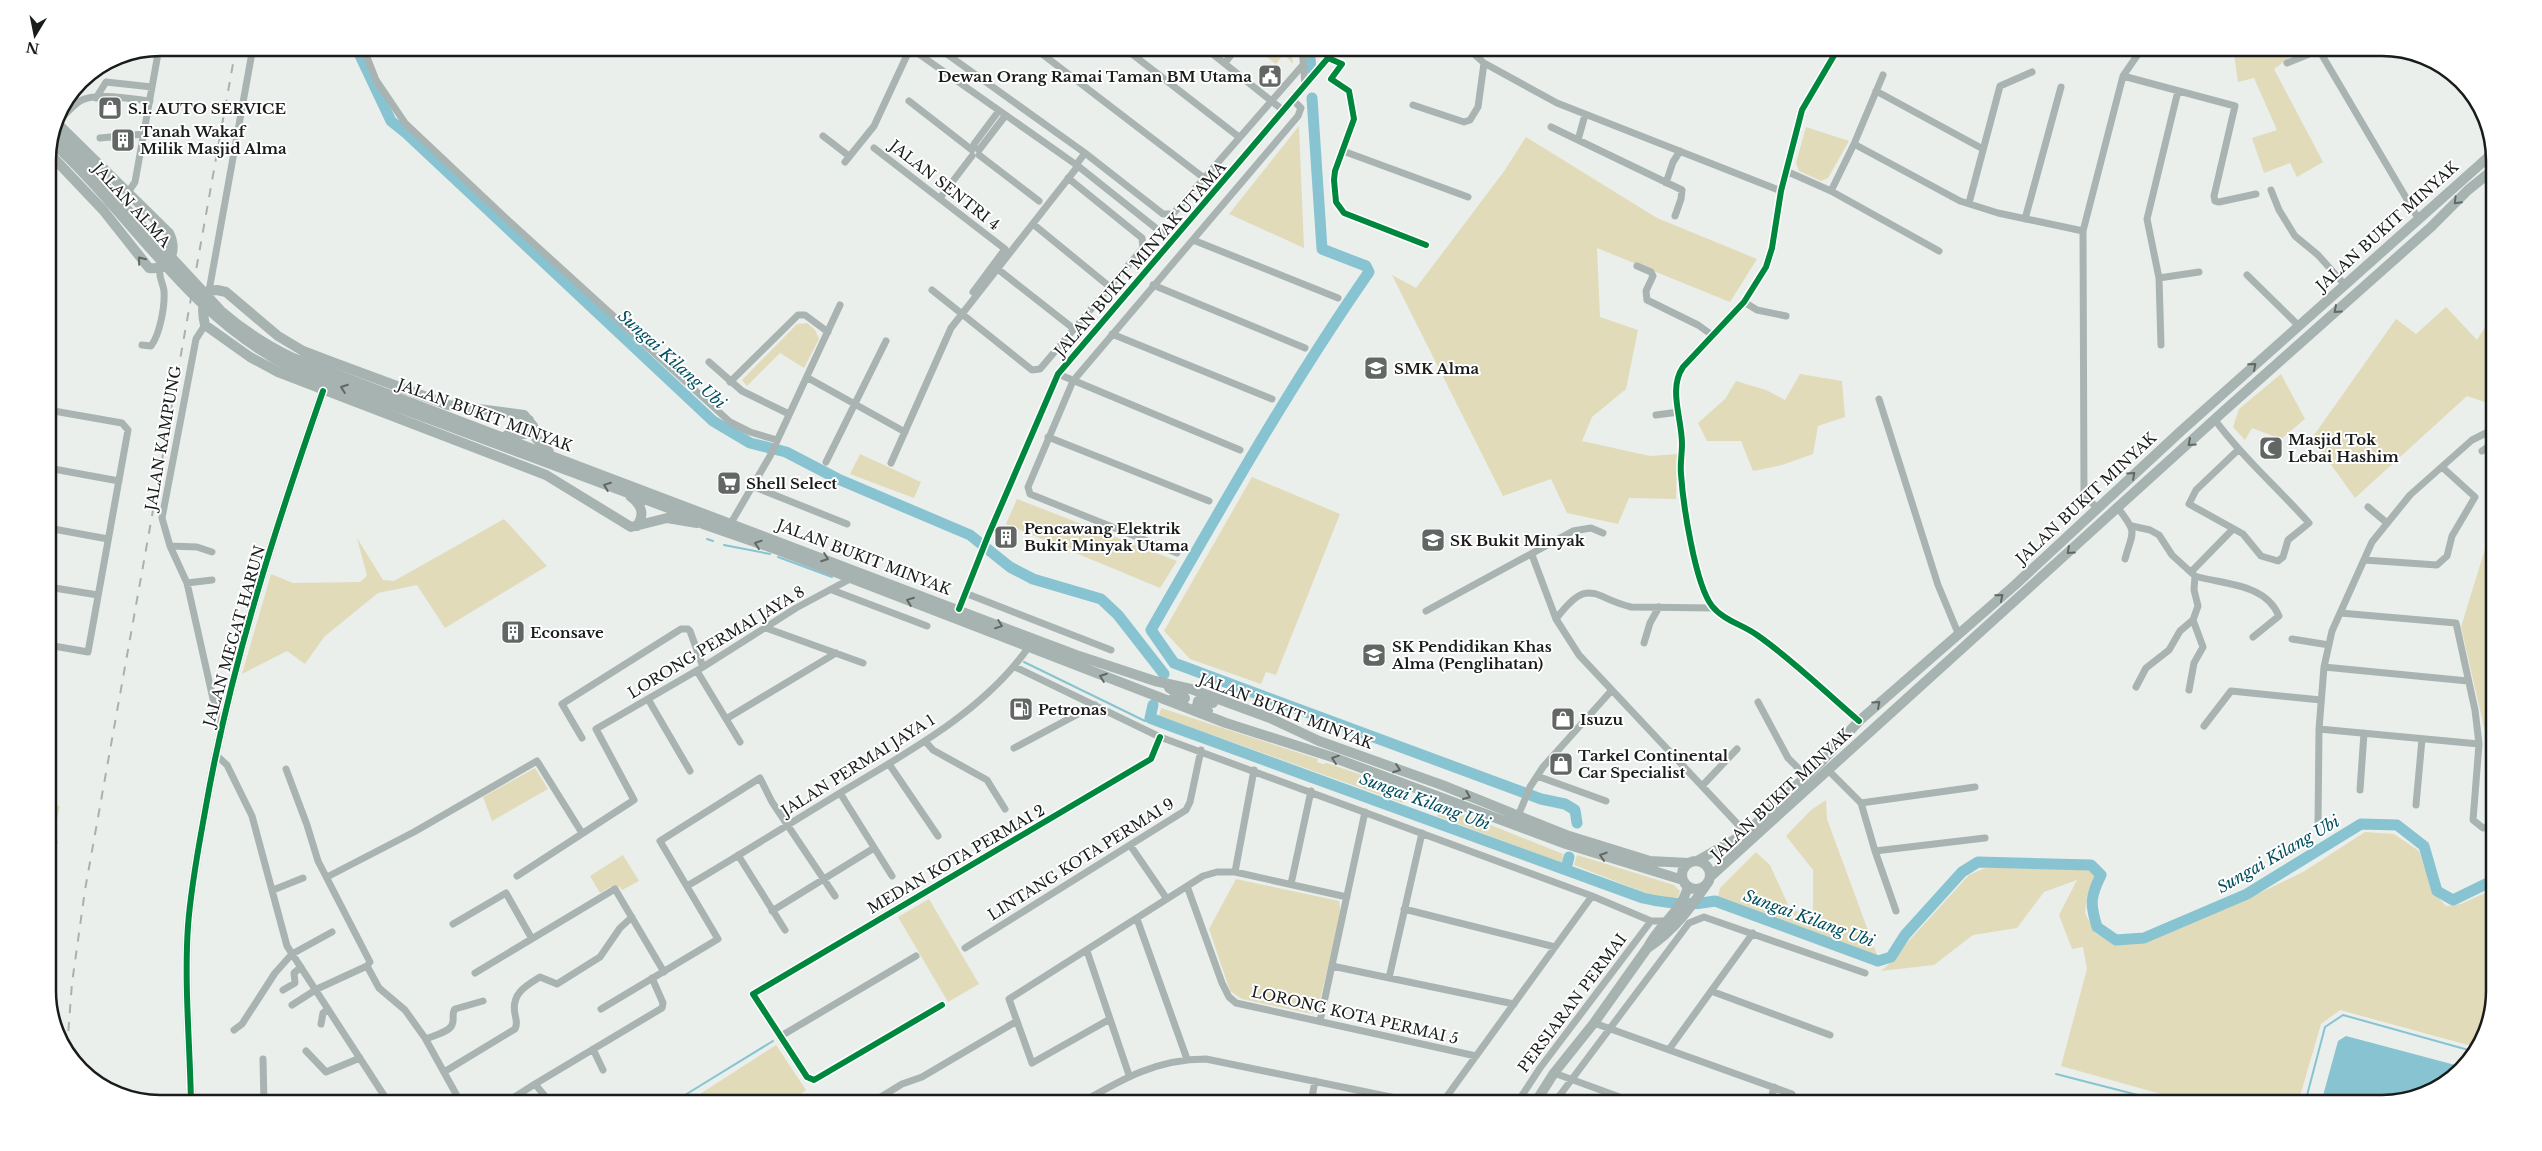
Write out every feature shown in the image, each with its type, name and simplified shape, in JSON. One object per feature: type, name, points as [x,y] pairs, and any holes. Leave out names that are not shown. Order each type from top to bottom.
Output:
[{"type":"main road","points":[[56,160],[103,210],[144,264],[149,268],[160,268],[168,263],[173,254],[172,240],[169,233],[61,131]]},
{"type":"main road","name":"JALAN ALMA","points":[[60,132],[191,286]]},
{"type":"main road","name":"JALAN ALMA","points":[[57,147],[191,286]]},
{"type":"main road","name":"JALAN BUKIT MINYAK","points":[[490,437],[552,456],[1076,655],[1155,682],[1191,689],[1270,718],[1289,728],[1566,835],[1650,861],[1693,862],[1746,834],[1859,721],[2015,585],[2097,507],[2486,159]]},
{"type":"main road","name":"JALAN BUKIT MINYAK","points":[[1675,918],[1697,897],[1709,879],[1828,770],[2486,175]]},
{"type":"main road","name":"JALAN BUKIT MINYAK","points":[[191,286],[243,330],[268,346],[627,493],[687,515],[703,524],[1148,694],[1332,757],[1686,888]]},
{"type":"main road","points":[[552,456],[536,438],[529,419],[513,413],[448,405],[367,377],[304,351],[278,336],[226,292],[209,291],[203,301],[202,314],[205,325],[250,357],[323,391],[546,475],[582,495],[624,525],[637,526],[658,518],[703,524]]},
{"type":"main road","points":[[2312,314],[2314,322],[2322,323]]},
{"type":"main road","points":[[2299,326],[2308,330],[2308,336]]},
{"type":"main road","points":[[490,437],[524,434],[529,419]]},
{"type":"main road","points":[[627,493],[640,506],[642,512],[643,517],[637,526]]},
{"type":"main road","points":[[1148,694],[1185,700],[1185,696],[1155,682]]},
{"type":"main road","points":[[1264,735],[1197,706],[1198,701],[1202,700],[1266,723],[1289,728]]},
{"type":"main road","points":[[1541,1095],[1554,1073],[1594,1023],[1648,947],[1664,937],[1675,918],[1686,888],[1682,871],[1693,862],[1707,866],[1709,879],[1700,888],[1686,888]]},
{"type":"street","points":[[127,194],[135,182],[158,56]]},
{"type":"street","points":[[209,291],[253,56]]},
{"type":"street","points":[[366,56],[376,80],[412,130],[730,422],[750,432],[776,441]]},
{"type":"street","points":[[823,136],[847,159],[874,126],[907,56]]},
{"type":"street","points":[[921,56],[998,112],[1078,166],[1172,241]]},
{"type":"street","points":[[948,56],[1087,154],[1168,216],[1173,214],[1302,66]]},
{"type":"street","points":[[1044,56],[1204,178]]},
{"type":"street","points":[[1133,56],[1239,137]]},
{"type":"street","points":[[1215,56],[1284,111]]},
{"type":"street","points":[[1225,63],[1231,56]]},
{"type":"street","points":[[1302,56],[1305,85]]},
{"type":"street","points":[[1476,56],[1484,63],[1544,97],[1585,115],[1781,191]]},
{"type":"street","points":[[1834,56],[1802,110],[1781,191],[1772,248],[1766,267],[1744,302],[1712,335],[1676,377],[1675,391],[1680,412],[1680,473],[1701,586],[1714,608],[1757,634],[1859,721]]},
{"type":"street","points":[[2097,507],[2084,497],[2083,231],[2123,76],[2137,56]]},
{"type":"street","points":[[2288,63],[2305,56]]},
{"type":"street","points":[[2323,56],[2418,218]]},
{"type":"street","name":"JALAN BUKIT MINYAK UTAMA","points":[[959,609],[979,557],[1058,374],[1328,58],[1342,64],[1330,79],[1349,91],[1354,119],[1343,151]]},
{"type":"street","points":[[1413,105],[1464,122],[1470,120],[1478,107],[1484,63]]},
{"type":"street","points":[[1969,203],[2000,86],[2032,72]]},
{"type":"street","points":[[1831,191],[1854,144],[1883,75]]},
{"type":"street","points":[[2123,76],[2235,106],[2215,200],[2219,202],[2256,194]]},
{"type":"street","points":[[96,98],[106,82],[152,87]]},
{"type":"street","points":[[2026,219],[2061,87]]},
{"type":"street","points":[[1876,91],[1983,149]]},
{"type":"street","points":[[2161,345],[2159,278],[2147,219],[2178,91]]},
{"type":"street","points":[[68,112],[78,102],[96,98],[150,101]]},
{"type":"street","name":"JALAN BUKIT MINYAK UTAMA","points":[[1176,553],[1030,494],[1028,487],[1072,381],[1298,116],[1301,108],[1293,100]]},
{"type":"street","points":[[909,101],[1039,201]]},
{"type":"street","points":[[975,152],[974,144],[998,112]]},
{"type":"street","points":[[1578,140],[1585,115]]},
{"type":"street","points":[[940,198],[1005,116]]},
{"type":"street","points":[[1551,127],[1682,190],[1683,193],[1675,216]]},
{"type":"street","points":[[100,138],[144,134]]},
{"type":"street","points":[[1854,144],[1952,197],[1998,213],[2083,231]]},
{"type":"street","name":"JALAN SENTRI 4","points":[[874,148],[1005,249],[973,292]]},
{"type":"street","points":[[1426,245],[1338,209],[1334,180],[1343,151],[1468,197]]},
{"type":"street","points":[[1666,182],[1680,151]]},
{"type":"street","points":[[891,463],[952,328],[999,270],[1087,154]]},
{"type":"street","points":[[1786,171],[1831,191],[1939,251]]},
{"type":"street","points":[[932,290],[1036,370],[1142,251],[1143,241],[1068,178]]},
{"type":"street","points":[[2271,190],[2279,210],[2295,236],[2318,255],[2344,284]]},
{"type":"street","points":[[1033,224],[1110,287]]},
{"type":"street","points":[[1193,240],[1338,298]]},
{"type":"street","points":[[1637,266],[1651,272],[1653,276],[1646,290],[1647,300],[1698,325],[1712,335]]},
{"type":"street","points":[[142,345],[151,346],[156,337],[164,300],[164,290],[159,273],[160,268]]},
{"type":"street","points":[[999,270],[1074,329]]},
{"type":"street","points":[[2159,278],[2199,272]]},
{"type":"street","points":[[2247,274],[2299,326]]},
{"type":"street","points":[[1153,285],[1305,348]]},
{"type":"street","points":[[1744,302],[1757,310],[1786,316]]},
{"type":"street","points":[[731,523],[770,456],[808,378],[840,305]]},
{"type":"street","points":[[730,382],[798,315],[805,315],[828,332]]},
{"type":"street","name":"JALAN KAMPUNG","points":[[205,325],[196,339],[163,511],[163,526],[187,583],[220,730]]},
{"type":"street","points":[[1112,334],[1272,399]]},
{"type":"street","points":[[826,462],[856,405],[886,341]]},
{"type":"street","points":[[709,362],[742,392],[789,414]]},
{"type":"street","points":[[1058,374],[1240,450]]},
{"type":"street","points":[[808,378],[905,432]]},
{"type":"street","name":"JALAN MEGAT HARUN","points":[[191,1095],[188,928],[199,844],[215,754],[265,566],[323,391]]},
{"type":"street","points":[[1879,399],[1938,585],[1958,633]]},
{"type":"street","points":[[56,411],[122,423],[128,430],[88,652],[56,646]]},
{"type":"street","points":[[1656,415],[1680,412]]},
{"type":"street","points":[[2215,420],[2238,450],[2274,484],[2309,523],[2288,540],[2283,557],[2278,561],[2261,556],[2243,534],[2188,504],[2196,490],[2238,450]]},
{"type":"street","points":[[2318,823],[2319,729],[2324,667],[2340,613],[2372,542],[2410,495],[2472,440],[2486,433]]},
{"type":"street","points":[[1048,437],[1209,501]]},
{"type":"street","points":[[2482,451],[2486,448]]},
{"type":"street","points":[[2364,560],[2437,565],[2447,556],[2452,536],[2474,497],[2442,467]]},
{"type":"street","points":[[56,469],[119,481]]},
{"type":"street","points":[[752,486],[847,524]]},
{"type":"street","points":[[2368,507],[2388,523]]},
{"type":"street","points":[[2118,508],[2132,526],[2134,538],[2125,559]]},
{"type":"street","points":[[2132,526],[2150,530],[2160,535],[2172,555],[2194,574],[2222,584],[2246,586],[2269,602],[2279,616],[2253,637]]},
{"type":"street","points":[[1426,611],[1573,531],[1591,528],[1603,533]]},
{"type":"street","points":[[56,529],[108,539]]},
{"type":"street","points":[[2136,687],[2146,668],[2169,650],[2180,631],[2193,620],[2198,606],[2195,597],[2194,574],[2233,529]]},
{"type":"street","points":[[170,546],[197,547],[212,552]]},
{"type":"street","points":[[1532,555],[1556,619],[1576,650],[1746,834]]},
{"type":"street","name":"LORONG PERMAI JAYA 8","points":[[582,833],[634,800],[596,729],[700,669],[796,608],[850,579]]},
{"type":"street","points":[[187,583],[212,580]]},
{"type":"street","points":[[56,588],[98,595]]},
{"type":"street","points":[[832,590],[926,626]]},
{"type":"street","points":[[965,593],[1110,650]]},
{"type":"street","points":[[1556,619],[1577,597],[1584,593],[1601,594],[1620,604],[1631,607],[1714,608]]},
{"type":"street","points":[[1644,643],[1650,623],[1659,606]]},
{"type":"street","points":[[2340,613],[2456,623],[2475,710],[2479,744],[2473,820],[2483,828],[2486,828]]},
{"type":"street","points":[[2189,690],[2194,663],[2203,646],[2193,620]]},
{"type":"street","points":[[582,738],[562,704],[680,628],[690,631],[700,669],[740,742]]},
{"type":"street","points":[[766,628],[863,663]]},
{"type":"street","points":[[2292,639],[2329,645]]},
{"type":"street","name":"JALAN PERMAI JAYA 1","points":[[687,886],[889,764],[954,721],[1015,667],[1028,648]]},
{"type":"street","points":[[726,719],[836,654]]},
{"type":"street","points":[[1015,667],[1160,737],[1201,750],[1592,896],[1651,921],[1675,918]]},
{"type":"street","points":[[2324,667],[2468,682]]},
{"type":"street","points":[[1518,816],[1530,787],[1538,776],[1612,690]]},
{"type":"street","points":[[2204,726],[2231,691],[2321,700]]},
{"type":"street","points":[[648,699],[690,771]]},
{"type":"street","points":[[1758,702],[1788,758],[1806,776]]},
{"type":"street","points":[[1014,748],[1095,705]]},
{"type":"street","points":[[2319,729],[2479,744]]},
{"type":"street","points":[[2360,790],[2364,733]]},
{"type":"street","name":"MEDAN KOTA PERMAI 2","points":[[781,1036],[753,994],[1151,760],[1160,737]]},
{"type":"street","points":[[2416,805],[2422,739]]},
{"type":"street","points":[[925,741],[933,750],[987,780],[1006,809]]},
{"type":"street","points":[[1702,786],[1737,749]]},
{"type":"street","name":"LINTANG KOTA PERMAI 9","points":[[965,948],[1186,810],[1190,802],[1201,750]]},
{"type":"street","points":[[215,754],[227,765],[252,816],[287,946],[384,1095]]},
{"type":"street","points":[[328,877],[414,832],[537,761],[582,833],[517,876]]},
{"type":"street","points":[[889,764],[938,836]]},
{"type":"street","points":[[286,769],[302,809],[318,861],[328,877],[379,988],[405,1010],[426,1039],[456,1095]]},
{"type":"street","points":[[1235,872],[1254,770]]},
{"type":"street","points":[[1828,770],[1861,803],[1896,911]]},
{"type":"street","points":[[1538,776],[1606,801]]},
{"type":"street","points":[[601,1009],[718,939],[660,841],[760,778],[788,825],[835,896]]},
{"type":"street","points":[[1861,803],[1975,787]]},
{"type":"street","points":[[1291,884],[1311,791]]},
{"type":"street","points":[[840,793],[892,876]]},
{"type":"street","points":[[1320,1021],[1365,812]]},
{"type":"street","points":[[1389,978],[1422,833]]},
{"type":"street","points":[[1875,851],[1985,838]]},
{"type":"street","points":[[1130,845],[1168,899]]},
{"type":"street","points":[[772,911],[874,848]]},
{"type":"street","points":[[738,855],[785,930]]},
{"type":"street","points":[[1110,1019],[1032,1063],[1009,999],[1203,876],[1217,872],[1235,872],[1347,897]]},
{"type":"street","points":[[273,890],[303,878]]},
{"type":"street","name":"LORONG KOTA PERMAI 5","points":[[1187,886],[1228,997],[1236,1003],[1476,1056]]},
{"type":"street","points":[[474,973],[615,889],[664,972]]},
{"type":"street","points":[[453,924],[506,893],[532,939]]},
{"type":"street","points":[[1448,1095],[1592,896]]},
{"type":"street","points":[[1404,909],[1555,947]]},
{"type":"street","points":[[444,1072],[515,1029],[518,1023],[515,1006],[521,989],[540,977],[556,984],[600,957],[620,928],[632,917]]},
{"type":"street","points":[[1560,1095],[1569,1080],[1611,1028],[1689,923],[1704,917],[1865,973]]},
{"type":"street","points":[[1137,919],[1187,1059]]},
{"type":"street","name":"PERSIARAN PERMAI","points":[[1524,1095],[1540,1068],[1651,921]]},
{"type":"street","points":[[234,1030],[242,1024],[275,973],[292,954],[332,932]]},
{"type":"street","points":[[1670,1048],[1753,933]]},
{"type":"street","points":[[1087,951],[1129,1075]]},
{"type":"street","points":[[916,956],[781,1036],[807,1077],[814,1080],[942,1005]]},
{"type":"street","points":[[292,1005],[316,989],[368,963]]},
{"type":"street","points":[[1332,966],[1514,1004]]},
{"type":"street","points":[[283,990],[295,983],[294,973],[301,968]]},
{"type":"street","points":[[518,1095],[662,1008],[663,1003],[652,978]]},
{"type":"street","points":[[1712,991],[1830,1035]]},
{"type":"street","points":[[426,1039],[449,1029],[452,1025],[455,1009],[483,1001]]},
{"type":"street","points":[[321,1024],[323,1013],[328,1010]]},
{"type":"street","points":[[884,1095],[902,1084],[922,1077],[1017,1020]]},
{"type":"street","points":[[1594,1023],[1670,1048],[1792,1094]]},
{"type":"street","points":[[593,1048],[603,1070]]},
{"type":"street","points":[[306,1051],[326,1072],[360,1058]]},
{"type":"street","points":[[263,1059],[264,1095]]},
{"type":"street","points":[[1095,1095],[1129,1075],[1187,1059],[1226,1061],[1379,1095]]},
{"type":"street","points":[[1554,1073],[1609,1095]]},
{"type":"street","points":[[1313,1095],[1316,1081]]},
{"type":"street","points":[[535,1084],[544,1094]]},
{"type":"street","points":[[1772,1095],[1774,1087]]},
{"type":"shaded area","points":[[1265,56],[1282,56],[1276,64]]},
{"type":"shaded area","points":[[1286,56],[1292,56],[1293,64]]},
{"type":"shaded area","points":[[2234,56],[2292,56],[2274,69],[2323,162],[2297,177],[2290,163],[2264,173],[2252,138],[2277,130],[2254,78],[2238,82]]},
{"type":"shaded area","points":[[1299,126],[1304,248],[1229,214]]},
{"type":"shaded area","points":[[1806,127],[1849,141],[1828,178],[1821,181],[1799,171],[1796,163]]},
{"type":"shaded area","points":[[1526,137],[1657,218],[1757,259],[1730,302],[1597,248],[1600,317],[1638,330],[1626,389],[1592,417],[1582,441],[1650,456],[1677,454],[1676,499],[1629,498],[1618,524],[1567,513],[1551,479],[1503,496],[1392,275],[1416,288],[1505,170]]},
{"type":"shaded area","points":[[2446,307],[2477,340],[2486,326],[2486,402],[2467,396],[2355,498],[2312,438],[2396,319],[2416,334]]},
{"type":"shaded area","points":[[807,323],[815,330],[819,339],[804,368],[780,353],[747,386],[742,380],[797,324]]},
{"type":"shaded area","points":[[1800,374],[1842,381],[1845,417],[1818,426],[1813,454],[1782,465],[1753,471],[1741,441],[1707,441],[1698,423],[1725,399],[1736,381],[1766,390],[1785,400]]},
{"type":"shaded area","points":[[2281,374],[2305,419],[2281,439],[2252,428],[2245,440],[2233,427],[2239,409]]},
{"type":"shaded area","points":[[860,454],[921,482],[914,498],[850,474]]},
{"type":"shaded area","points":[[1252,477],[1340,514],[1276,675],[1266,672],[1261,684],[1190,659],[1164,631]]},
{"type":"shaded area","points":[[1017,499],[1177,561],[1160,588],[1006,524]]},
{"type":"shaded area","points":[[504,519],[547,566],[445,628],[417,585],[378,593],[324,637],[305,664],[287,651],[242,674],[271,574],[293,583],[360,582],[367,576],[357,538],[383,580],[394,581]]},
{"type":"shaded area","points":[[2486,547],[2486,736],[2461,627]]},
{"type":"shaded area","points":[[1161,708],[1318,759],[1317,762],[1327,763],[1408,791],[1403,803],[1159,716]]},
{"type":"shaded area","points":[[535,768],[548,789],[492,821],[483,797]]},
{"type":"shaded area","points":[[1826,800],[1827,819],[1877,955],[1718,897],[1720,888],[1756,852],[1770,865],[1790,909],[1813,916],[1813,870],[1786,836],[1811,810]]},
{"type":"shaded area","points":[[56,805],[60,806],[56,824]]},
{"type":"shaded area","points":[[1441,805],[1563,854],[1562,863],[1437,816]]},
{"type":"shaded area","points":[[2365,832],[2394,834],[2419,851],[2433,892],[2446,906],[2461,904],[2486,893],[2485,1004],[2478,1031],[2470,1046],[2340,1010],[2321,1024],[2300,1095],[2164,1095],[2061,1066],[2087,969],[2083,947],[2072,949],[2059,915],[2077,880],[2044,892],[2017,928],[1973,935],[1934,965],[1881,971],[1898,956],[1906,944],[1969,875],[1985,868],[2087,869],[2095,877],[2087,895],[2085,913],[2095,933],[2110,942],[2129,943],[2154,938],[2204,913],[2247,899],[2303,872]]},
{"type":"shaded area","points":[[623,855],[639,881],[622,890],[620,887],[610,887],[600,893],[590,876]]},
{"type":"shaded area","points":[[1577,855],[1674,885],[1680,891],[1678,897],[1664,900],[1574,865]]},
{"type":"shaded area","points":[[1236,879],[1339,901],[1341,915],[1319,1003],[1312,1014],[1242,999],[1230,991],[1209,929]]},
{"type":"shaded area","points":[[929,899],[979,984],[948,1002],[898,917]]},
{"type":"shaded area","points":[[776,1045],[806,1090],[800,1095],[698,1095]]},
{"type":"water","points":[[2346,1036],[2454,1065],[2428,1084],[2409,1091],[2382,1095],[2323,1095],[2338,1041]]},
{"type":"waterway","name":"Sungai Kilang Ubi","points":[[360,56],[391,121],[713,421],[750,443],[786,452],[838,479],[970,535],[1010,567],[1033,579],[1101,599],[1118,615],[1164,674]]},
{"type":"waterway","points":[[1310,56],[1311,69]]},
{"type":"waterway","points":[[1312,98],[1322,249],[1366,266],[1369,272],[1283,404],[1151,630],[1174,663],[1541,799],[1565,804],[1575,810],[1577,823]]},
{"type":"waterway","points":[[707,539],[713,541]]},
{"type":"waterway","points":[[724,545],[770,554]]},
{"type":"waterway","points":[[778,557],[832,577]]},
{"type":"waterway","points":[[1024,662],[1145,721],[1150,718]]},
{"type":"waterway","name":"Sungai Kilang Ubi","points":[[1153,705],[1150,718],[1643,898],[1679,904],[1715,901],[1878,961],[1891,957],[1905,935],[1962,872],[1978,862],[2091,865],[2101,875],[2092,901],[2097,927],[2116,940],[2144,938],[2247,894],[2361,824],[2397,825],[2424,846],[2437,891],[2453,900],[2486,884]]},
{"type":"waterway","points":[[1566,869],[1569,857]]},
{"type":"waterway","points":[[2307,1095],[2325,1027],[2343,1015],[2467,1050]]},
{"type":"waterway","points":[[685,1095],[773,1041]]},
{"type":"waterway","points":[[2056,1074],[2138,1095]]},
{"type":"railway","points":[[68,1039],[72,983],[85,890],[234,56]]},
{"type":"cycle path","points":[[1834,56],[1802,110],[1781,191],[1772,248],[1766,267],[1744,302],[1683,367],[1679,376],[1676,394],[1682,444],[1681,470],[1684,504],[1695,562],[1700,580],[1712,606],[1727,619],[1751,631],[1770,645],[1859,721]]},
{"type":"cycle path","points":[[959,609],[988,536],[1058,374],[1328,58],[1342,64],[1331,79],[1349,91],[1354,119],[1335,171],[1336,202],[1344,213],[1426,245]]},
{"type":"cycle path","points":[[191,1095],[187,992],[188,926],[193,880],[206,806],[228,700],[256,596],[288,493],[323,391]]},
{"type":"cycle path","points":[[942,1005],[814,1080],[807,1077],[753,994],[1151,759],[1160,737]]},
{"type":"place","name":"Dewan Orang Ramai Taman BM Utama","points":[[1270,76]]},
{"type":"place","name":"S.I. AUTO SERVICE","points":[[110,108]]},
{"type":"place","name":"Tanah Wakaf Milik Masjid Alma","points":[[123,140]]},
{"type":"place","name":"SMK Alma","points":[[1376,368]]},
{"type":"place","name":"Masjid Tok Lebai Hashim","points":[[2271,448]]},
{"type":"place","name":"Shell Select","points":[[729,483]]},
{"type":"place","name":"Pencawang Elektrik Bukit Minyak Utama","points":[[1006,537]]},
{"type":"place","name":"SK Bukit Minyak","points":[[1433,540]]},
{"type":"place","name":"Econsave","points":[[513,632]]},
{"type":"place","name":"SK Pendidikan Khas Alma (Penglihatan)","points":[[1374,655]]},
{"type":"place","name":"Petronas","points":[[1021,709]]},
{"type":"place","name":"Isuzu","points":[[1563,719]]},
{"type":"place","name":"Tarkel Continental Car Specialist","points":[[1561,764]]}]
